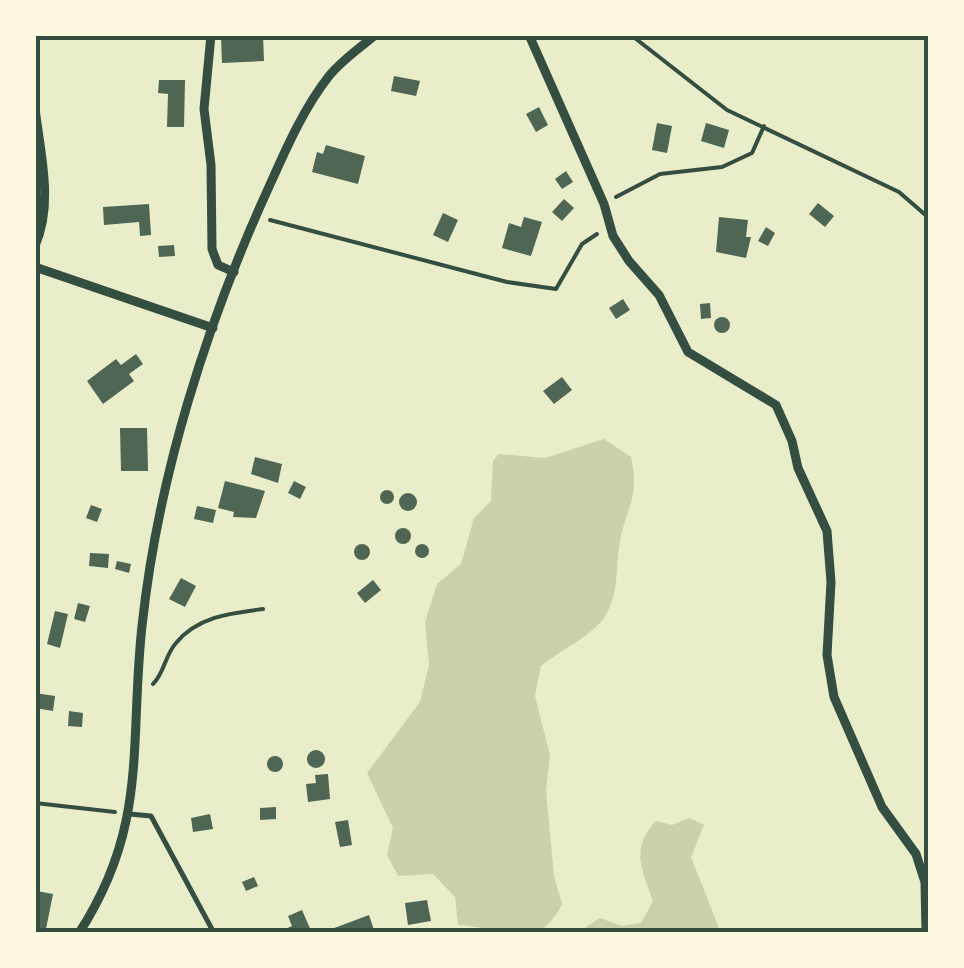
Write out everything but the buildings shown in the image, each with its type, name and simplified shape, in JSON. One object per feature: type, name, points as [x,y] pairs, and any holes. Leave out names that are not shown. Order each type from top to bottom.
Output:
[{"type":"street","points":[[211,35],[204,108],[212,249],[218,265],[234,272]]},
{"type":"street","points":[[80,933],[102,898],[130,814],[137,765],[142,626],[158,526],[213,328],[255,216],[309,106],[331,74],[374,35]]},
{"type":"street","points":[[529,35],[610,225],[629,261],[659,295],[688,352],[776,406],[792,440],[798,468],[827,530],[831,582],[827,655],[834,698],[882,807],[916,854],[925,882],[926,933]]},
{"type":"street","points":[[35,108],[44,181],[44,210],[35,246]]},
{"type":"street","points":[[35,267],[213,328]]},
{"type":"lane","points":[[130,814],[152,816],[163,831],[214,933]]},
{"type":"path","points":[[632,35],[727,110],[899,192],[929,218]]},
{"type":"path","points":[[604,204],[660,174],[722,167],[752,153],[764,126]]},
{"type":"path","points":[[255,216],[506,282],[556,290],[582,244],[610,225]]},
{"type":"path","points":[[138,688],[156,683],[174,644],[198,624],[224,614],[263,609]]},
{"type":"path","points":[[35,803],[130,814]]},
{"type":"green space","points":[[604,439],[631,457],[634,482],[620,541],[613,600],[598,625],[541,666],[535,696],[550,755],[546,791],[554,876],[562,904],[552,920],[530,934],[458,925],[455,897],[433,874],[398,876],[387,855],[393,828],[367,773],[420,702],[429,665],[425,622],[437,584],[461,564],[474,518],[491,501],[493,461],[499,454],[545,458]]},
{"type":"green space","points":[[689,818],[704,825],[691,857],[721,933],[577,933],[600,918],[622,926],[641,923],[653,901],[641,859],[643,840],[656,821],[672,825]]}]
